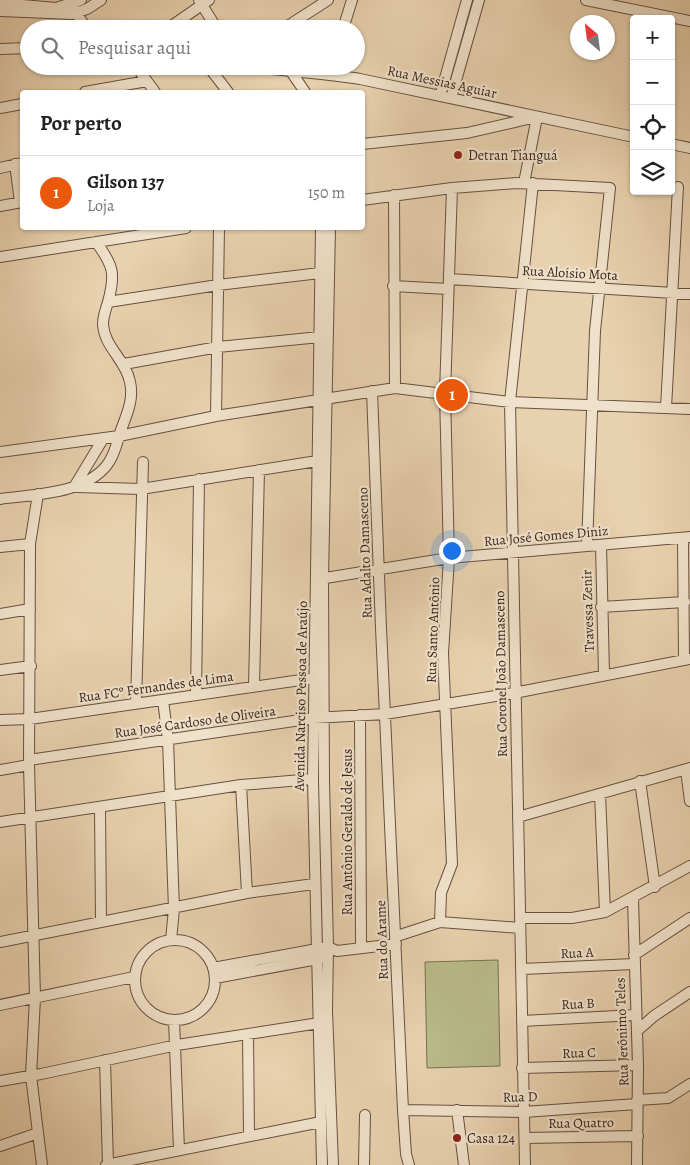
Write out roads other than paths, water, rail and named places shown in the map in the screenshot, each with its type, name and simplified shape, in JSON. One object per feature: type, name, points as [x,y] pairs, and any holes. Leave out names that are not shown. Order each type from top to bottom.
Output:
[{"type":"street","points":[[0,11],[61,14],[81,0]]},
{"type":"street","points":[[0,3],[56,8],[101,0]]},
{"type":"street","points":[[297,20],[328,0]]},
{"type":"street","points":[[346,20],[352,0]]},
{"type":"street","points":[[440,96],[466,0]]},
{"type":"street","points":[[451,98],[479,0]]},
{"type":"street","points":[[586,0],[690,21]]},
{"type":"street","points":[[179,20],[204,2],[213,20]]},
{"type":"street","points":[[71,6],[81,20]]},
{"type":"street","points":[[0,48],[20,48]]},
{"type":"street","points":[[451,54],[463,57]]},
{"type":"street","points":[[142,75],[154,90]]},
{"type":"street","points":[[215,75],[226,90]]},
{"type":"street","points":[[293,75],[304,90]]},
{"type":"street","name":"Rua Messias Aguiar","points":[[351,75],[630,136]]},
{"type":"street","points":[[96,90],[147,81]]},
{"type":"street","points":[[443,83],[455,86]]},
{"type":"street","points":[[0,108],[20,104]]},
{"type":"street","points":[[365,144],[467,133],[536,117]]},
{"type":"street","name":"Rua Coronel João Damasceno","points":[[526,1165],[522,1068],[522,970],[514,693],[510,402],[522,284],[528,183],[536,117]]},
{"type":"street","points":[[675,145],[690,147]]},
{"type":"street","points":[[0,168],[19,164],[20,183]]},
{"type":"street","points":[[365,200],[452,188],[528,183],[610,188],[595,331],[587,546]]},
{"type":"street","points":[[666,408],[678,187]]},
{"type":"street","name":"Rua Santo Antônio","points":[[440,922],[441,893],[452,864],[443,653],[449,558],[445,393],[452,188]]},
{"type":"street","points":[[394,195],[395,388]]},
{"type":"street","points":[[0,206],[20,202]]},
{"type":"street","points":[[0,257],[173,230]]},
{"type":"street","points":[[216,416],[219,230]]},
{"type":"street","name":"Avenida Narciso Pessoa de Araújo","points":[[320,230],[322,399],[319,718],[333,1165]]},
{"type":"street","name":"Avenida Narciso Pessoa de Araújo","points":[[322,1165],[319,1023],[325,952],[314,884],[313,779],[319,718],[315,678],[320,579],[315,528],[330,230]]},
{"type":"street","points":[[74,487],[91,478],[106,466],[113,455],[132,395],[130,380],[124,364],[106,337],[103,324],[113,276],[112,268],[96,242]]},
{"type":"street","points":[[108,302],[218,285],[320,273]]},
{"type":"street","name":"Rua Aloísio Mota","points":[[393,286],[522,284],[690,294]]},
{"type":"street","points":[[124,364],[218,348],[320,337]]},
{"type":"street","points":[[0,452],[103,439],[216,416],[395,388],[510,402],[690,409]]},
{"type":"street","name":"Rua Adalto Damasceno","points":[[372,391],[385,714]]},
{"type":"street","points":[[74,487],[103,439]]},
{"type":"street","points":[[0,499],[74,487],[141,488],[317,461]]},
{"type":"street","points":[[136,703],[143,462]]},
{"type":"street","points":[[254,686],[259,470]]},
{"type":"street","points":[[196,695],[199,479]]},
{"type":"street","points":[[38,494],[30,544],[29,763],[35,998],[31,1076],[42,1165]]},
{"type":"street","points":[[686,538],[685,602],[687,660]]},
{"type":"street","name":"Rua José Gomes Diniz","points":[[320,579],[379,567],[449,558],[686,538]]},
{"type":"street","points":[[0,547],[30,544]]},
{"type":"street","name":"Travessa Zenir","points":[[601,545],[604,675]]},
{"type":"street","points":[[601,607],[685,602]]},
{"type":"street","points":[[0,614],[30,609]]},
{"type":"street","name":"Rua José Cardoso de Oliveira","points":[[0,770],[29,763],[168,740],[319,718],[385,714],[514,693],[687,660]]},
{"type":"street","points":[[0,670],[30,666]]},
{"type":"street","name":"Rua FCº Fernandes de Lima","points":[[0,720],[30,719],[315,678]]},
{"type":"street","points":[[163,700],[168,740],[174,909],[171,940]]},
{"type":"street","name":"Rua do Arame","points":[[385,714],[403,1110],[406,1154],[409,1165]]},
{"type":"street","name":"Rua Antônio Geraldo de Jesus","points":[[360,715],[361,948]]},
{"type":"street","points":[[518,816],[688,769],[690,801]]},
{"type":"street","points":[[0,822],[241,785],[313,779]]},
{"type":"street","points":[[640,781],[655,887]]},
{"type":"street","points":[[241,785],[247,893]]},
{"type":"street","points":[[600,794],[606,912]]},
{"type":"street","points":[[100,807],[101,922]]},
{"type":"street","points":[[214,973],[325,952],[361,948],[396,940],[440,922],[520,923],[572,918],[606,912],[655,887],[690,866]]},
{"type":"street","points":[[0,942],[247,893],[314,884]]},
{"type":"street","name":"Rua Jerônimo Teles","points":[[632,899],[638,1065],[637,1165]]},
{"type":"street","points":[[634,960],[690,918]]},
{"type":"street","points":[[171,940],[187,942],[202,950],[214,973],[214,992],[201,1011],[190,1017],[174,1020],[156,1016],[146,1009],[137,994],[134,977],[140,961],[150,948],[171,940]]},
{"type":"street","name":"Rua A","points":[[522,970],[634,960]]},
{"type":"street","points":[[0,1005],[134,977]]},
{"type":"street","points":[[637,1031],[690,992]]},
{"type":"street","name":"Rua B","points":[[522,1021],[636,1015]]},
{"type":"street","points":[[174,1020],[179,1150]]},
{"type":"street","points":[[0,1080],[31,1076],[176,1045],[319,1023]]},
{"type":"street","points":[[248,1035],[249,1135]]},
{"type":"street","points":[[106,1060],[107,1165],[320,1122]]},
{"type":"street","name":"Rua C","points":[[522,1068],[638,1065]]},
{"type":"street","name":"Rua D","points":[[403,1110],[524,1112],[637,1102],[668,1098],[690,1084]]},
{"type":"street","points":[[457,1110],[464,1165]]},
{"type":"street","points":[[364,1165],[366,1115]]},
{"type":"street","points":[[0,1146],[38,1133]]},
{"type":"street","name":"Rua Quatro","points":[[525,1138],[638,1136]]},
{"type":"place","name":"Detran Tianguá","points":[[458,155]]},
{"type":"place","name":"Gilson 137","points":[[452,395]]},
{"type":"place","name":"Casa 124","points":[[457,1138]]}]
